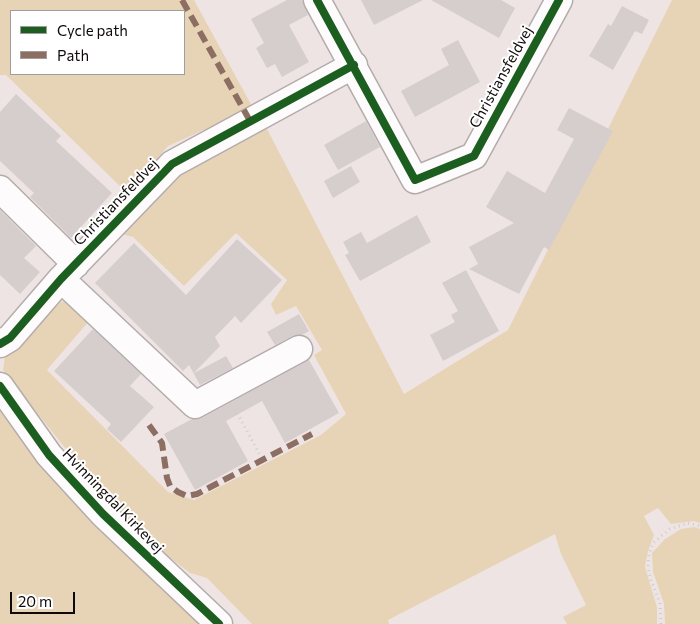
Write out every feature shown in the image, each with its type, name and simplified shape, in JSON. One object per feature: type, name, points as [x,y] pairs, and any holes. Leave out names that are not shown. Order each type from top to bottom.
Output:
[{"type":"street","name":"Christiansfeldvej","points":[[317,0],[415,180],[474,156],[559,0]]},
{"type":"street","name":"Christiansfeldvej","points":[[0,344],[10,338],[68,271],[172,164],[354,66]]},
{"type":"street","name":"Christiansfeldvej","points":[[0,189],[68,271],[195,405],[299,349]]},
{"type":"street","name":"Hvinningdal Kirkevej","points":[[0,386],[49,455],[96,507],[220,624]]},
{"type":"path","points":[[224,389],[262,459]]},
{"type":"path","points":[[661,624],[660,603],[648,567],[649,554],[653,543],[670,529],[688,523],[700,526]]},
{"type":"shaded area","points":[[0,0],[194,0],[253,108],[168,146],[128,194],[6,75],[0,75]]},
{"type":"shaded area","points":[[672,0],[700,0],[700,523],[693,521],[671,524],[658,508],[644,516],[654,535],[645,567],[657,607],[657,624],[567,624],[563,617],[586,605],[561,554],[555,534],[388,620],[389,624],[252,624],[207,578],[190,573],[149,542],[73,458],[3,370],[5,355],[61,302],[73,299],[89,321],[47,370],[168,492],[194,500],[321,435],[346,414],[314,355],[322,350],[296,306],[276,315],[271,304],[287,280],[236,233],[184,286],[133,237],[121,234],[183,170],[265,125],[404,394],[508,330]]},
{"type":"shaded area","points":[[0,407],[104,532],[161,589],[201,624],[0,624]]},
{"type":"shaded area","points":[[694,527],[700,529],[700,624],[665,624],[664,604],[653,572],[652,553],[665,539],[681,529]]},
{"type":"building","points":[[287,0],[302,0],[308,15],[289,25],[309,62],[282,77],[275,64],[267,68],[256,48],[264,43],[251,19]]},
{"type":"building","points":[[361,0],[423,0],[374,25]]},
{"type":"building","points":[[431,0],[501,0],[515,8],[499,38]]},
{"type":"building","points":[[622,6],[649,20],[642,34],[635,31],[613,70],[589,56],[608,24],[611,26]]},
{"type":"building","points":[[458,40],[480,82],[415,117],[401,91],[449,65],[441,49]]},
{"type":"building","points":[[16,94],[61,136],[56,141],[112,193],[71,238],[30,197],[34,193],[0,161],[0,112]]},
{"type":"building","points":[[569,108],[613,131],[549,250],[544,247],[519,294],[469,269],[478,264],[469,247],[514,223],[486,207],[507,171],[545,193],[574,139],[557,130]]},
{"type":"building","points":[[366,121],[380,147],[338,170],[324,145]]},
{"type":"building","points":[[351,166],[360,182],[333,198],[324,181]]},
{"type":"building","points":[[0,210],[36,246],[24,258],[40,272],[20,294],[0,275]]},
{"type":"building","points":[[417,215],[431,242],[360,281],[345,255],[349,253],[343,242],[361,232],[367,243]]},
{"type":"building","points":[[237,239],[282,280],[241,323],[235,316],[215,337],[220,346],[194,373],[226,356],[233,368],[200,385],[189,365],[183,371],[95,283],[134,243],[186,295]]},
{"type":"building","points":[[466,270],[499,331],[443,361],[430,335],[455,322],[451,315],[458,311],[442,283]]},
{"type":"building","points":[[299,314],[309,331],[302,335],[292,336],[275,345],[267,332]]},
{"type":"building","points":[[93,329],[141,374],[130,386],[154,407],[121,442],[107,429],[111,424],[54,371]]},
{"type":"building","points":[[309,360],[339,413],[285,443],[262,401],[226,421],[248,461],[195,490],[164,434],[192,419],[202,418]]},
{"type":"marked path","points":[[182,0],[250,121]]},
{"type":"marked path","points":[[149,425],[162,443],[170,486],[187,496],[197,494],[312,434]]},
{"type":"cycle path","points":[[317,0],[415,180],[474,156],[559,0]]},
{"type":"cycle path","points":[[0,344],[10,338],[61,279],[172,164],[354,65]]},
{"type":"cycle path","points":[[0,386],[49,455],[103,514],[219,624]]}]
